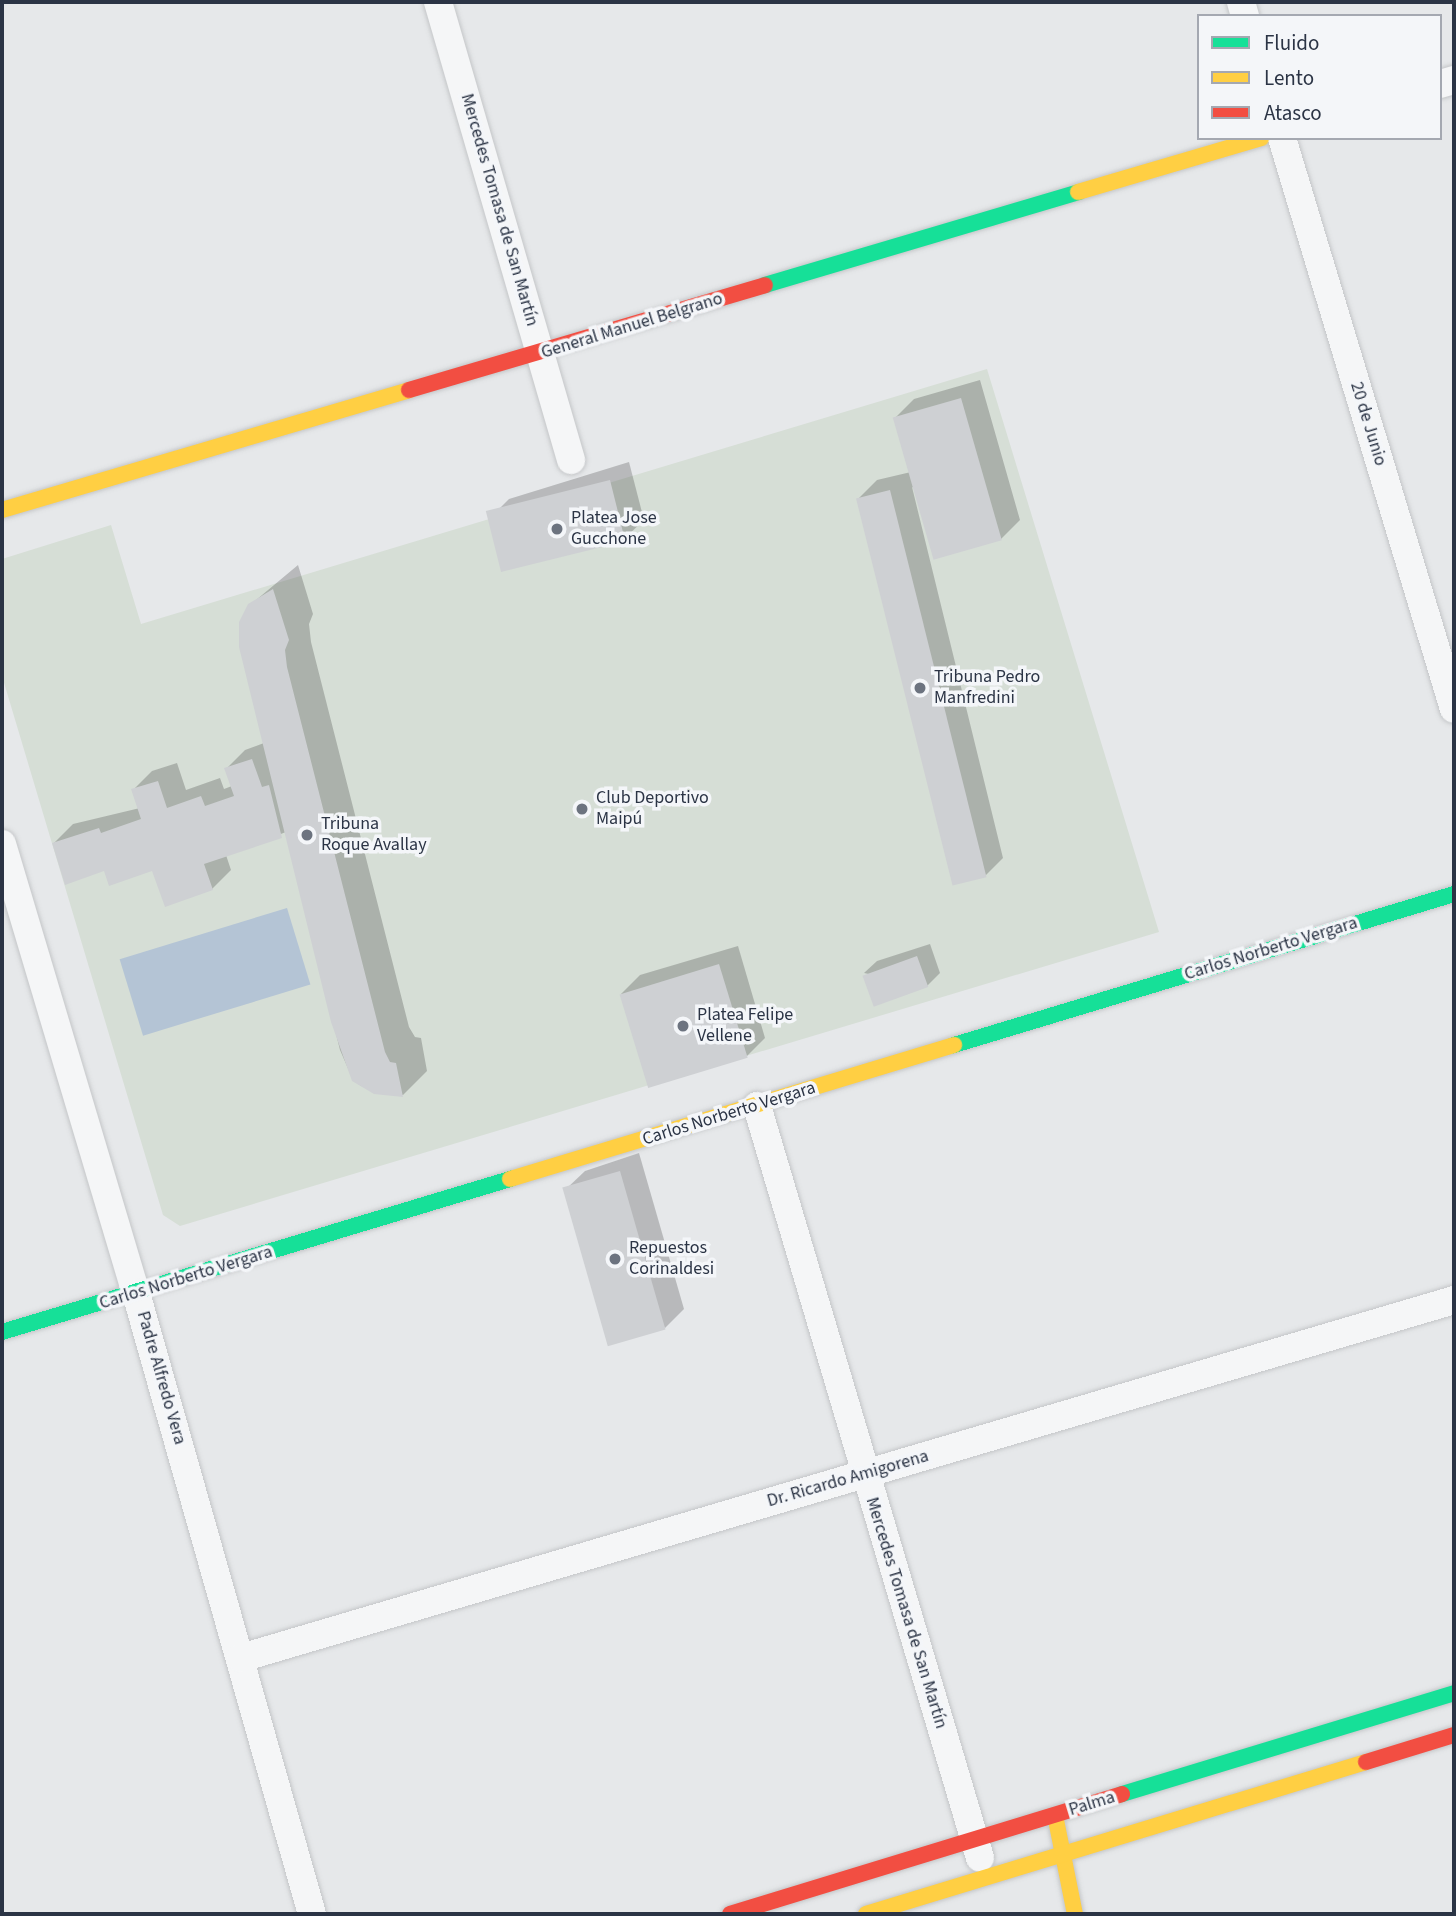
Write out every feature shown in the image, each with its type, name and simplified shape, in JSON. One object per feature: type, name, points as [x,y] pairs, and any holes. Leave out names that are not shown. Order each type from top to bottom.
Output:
[{"type":"street","name":"Mercedes Tomasa de San Martín","points":[[438,2],[571,460]]},
{"type":"street","name":"General Manuel Belgrano","points":[[2,510],[541,353],[1254,140]]},
{"type":"street","name":"20 de Junio","points":[[1283,140],[1454,709]]},
{"type":"street","name":"Padre Alfredo Vera","points":[[2,844],[136,1293],[313,1914]]},
{"type":"street","name":"Carlos Norberto Vergara","points":[[2,1332],[1454,894]]},
{"type":"street","name":"Mercedes Tomasa de San Martín","points":[[757,1106],[863,1474],[985,1878]]},
{"type":"street","name":"Dr. Ricardo Amigorena","points":[[242,1658],[1454,1300]]},
{"type":"street","name":"Palma","points":[[866,1914],[911,1888],[975,1840],[1454,1693]]},
{"type":"street","name":"Palma","points":[[730,1914],[985,1878],[1454,1735]]},
{"type":"street","points":[[1055,1815],[1065,1853],[1075,1914]]},
{"type":"shaded area","name":"Club Deportivo Maipú","points":[[987,369],[1159,932],[180,1226],[163,1215],[2,676],[2,559],[111,525],[141,624]]},
{"type":"water","points":[[287,908],[310,985],[143,1036],[120,959]]},
{"type":"building","points":[[961,398],[1002,540],[934,560],[893,418]]},
{"type":"building","name":"Platea Jose Gucchone","points":[[610,480],[625,541],[501,572],[486,511]]},
{"type":"building","name":"Tribuna Pedro Manfredini","points":[[890,490],[987,877],[953,886],[856,498]]},
{"type":"building","name":"Tribuna Roque Avallay","points":[[273,589],[289,640],[285,650],[287,667],[385,1052],[390,1062],[396,1063],[403,1097],[374,1094],[352,1081],[331,1022],[239,647],[239,622],[248,604]]},
{"type":"building","points":[[252,759],[262,787],[269,785],[282,838],[204,864],[213,890],[165,907],[152,871],[109,886],[104,871],[65,885],[52,843],[99,828],[101,833],[141,819],[131,789],[158,781],[167,808],[201,796],[205,806],[234,796],[224,768]]},
{"type":"building","points":[[917,956],[928,987],[874,1007],[862,976]]},
{"type":"building","name":"Platea Felipe Vellene","points":[[719,964],[748,1058],[648,1088],[620,994]]},
{"type":"building","name":"Repuestos Corinaldesi","points":[[620,1171],[665,1330],[608,1346],[562,1188]]},
{"type":"traffic: fast","points":[[765,285],[1078,192]]},
{"type":"traffic: fast","points":[[954,1045],[1454,894]]},
{"type":"traffic: fast","points":[[2,1332],[510,1179]]},
{"type":"traffic: fast","points":[[1122,1794],[1454,1693]]},
{"type":"traffic: slow","points":[[1078,192],[1254,140]]},
{"type":"traffic: slow","points":[[2,510],[409,390]]},
{"type":"traffic: slow","points":[[510,1179],[954,1045]]},
{"type":"traffic: slow","points":[[866,1914],[1366,1762]]},
{"type":"traffic: slow","points":[[1056,1820],[1075,1914]]},
{"type":"traffic: jam","points":[[409,390],[765,285]]},
{"type":"traffic: jam","points":[[1366,1762],[1454,1735]]},
{"type":"traffic: jam","points":[[730,1914],[1122,1794]]},
{"type":"place","name":"Platea Jose Gucchone","points":[[557,529]]},
{"type":"place","name":"Tribuna Pedro Manfredini","points":[[920,688]]},
{"type":"place","name":"Club Deportivo Maipú","points":[[582,809]]},
{"type":"place","name":"Tribuna Roque Avallay","points":[[307,835]]},
{"type":"place","name":"Platea Felipe Vellene","points":[[683,1026]]},
{"type":"place","name":"Repuestos Corinaldesi","points":[[615,1259]]}]
